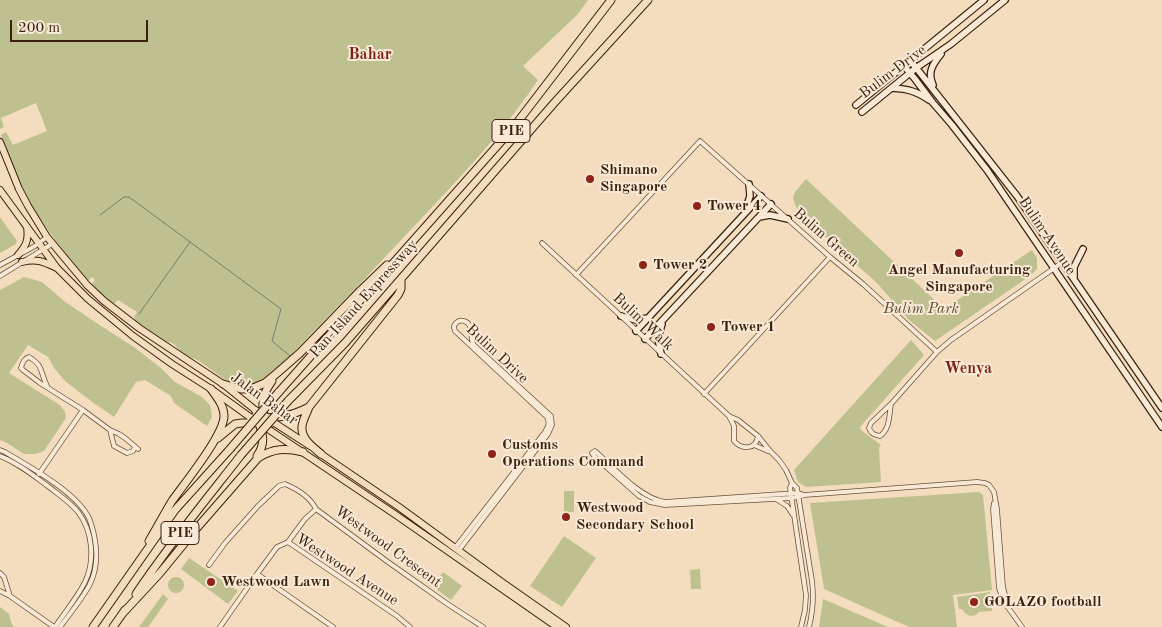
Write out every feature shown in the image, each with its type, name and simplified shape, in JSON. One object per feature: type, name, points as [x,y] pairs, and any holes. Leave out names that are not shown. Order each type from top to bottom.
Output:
[{"type":"highway","name":"Pan-Island Expressway","points":[[93,627],[175,510],[513,128],[611,0]]},
{"type":"highway","name":"Pan-Island Expressway","points":[[113,627],[163,555],[241,456],[288,401],[345,343],[555,102],[648,0]]},
{"type":"highway","points":[[223,384],[251,390],[265,383],[300,353],[381,270],[401,254]]},
{"type":"highway","points":[[321,454],[306,440],[303,434],[302,426],[309,407],[394,299],[400,289],[402,279]]},
{"type":"highway","points":[[253,463],[261,450],[264,438],[262,420],[263,398],[266,389],[276,374]]},
{"type":"highway","points":[[141,559],[142,553],[171,503],[200,463],[222,427],[224,416],[221,404],[211,389]]},
{"type":"highway","points":[[212,443],[235,424],[296,414],[309,407]]},
{"type":"highway","points":[[123,613],[160,573],[258,458],[265,453],[277,449],[291,449],[302,452]]},
{"type":"main road","name":"Jalan Bahar","points":[[0,142],[24,197],[47,237],[78,275],[104,301],[139,328],[223,384],[262,420],[302,452],[556,627]]},
{"type":"main road","name":"Jalan Bahar","points":[[0,190],[57,268],[88,299],[126,330],[172,364],[211,389],[321,454],[399,507],[566,627]]},
{"type":"main road","points":[[18,255],[25,247],[28,238],[27,226]]},
{"type":"main road","points":[[22,262],[29,260],[41,261],[57,268]]},
{"type":"main road","points":[[396,516],[402,513],[399,507]]},
{"type":"street","name":"Bulim Drive","points":[[984,0],[856,105],[862,112],[1005,0]]},
{"type":"street","points":[[934,90],[930,74],[934,63],[951,44]]},
{"type":"street","name":"Bulim Avenue","points":[[910,60],[1017,196],[1162,408]]},
{"type":"street","name":"Bulim Avenue","points":[[904,66],[987,170],[1162,427]]},
{"type":"street","points":[[892,88],[911,90],[921,94],[932,103]]},
{"type":"street","name":"Bulim Green","points":[[576,275],[700,141],[938,352]]},
{"type":"street","points":[[744,214],[749,203],[749,184]]},
{"type":"street","points":[[636,331],[761,196]]},
{"type":"street","points":[[645,339],[770,204]]},
{"type":"street","points":[[759,217],[765,215],[788,219]]},
{"type":"street","points":[[0,265],[47,237]]},
{"type":"street","points":[[0,276],[52,244]]},
{"type":"street","name":"Bulim Walk","points":[[542,244],[704,394],[729,416],[738,420],[758,436],[786,470],[792,483],[797,488],[798,495]]},
{"type":"street","points":[[1074,278],[1074,267],[1083,249]]},
{"type":"street","points":[[704,394],[830,257]]},
{"type":"street","points":[[891,404],[885,432],[880,436],[874,435],[869,428],[872,423],[950,340],[1063,262]]},
{"type":"street","points":[[620,316],[636,320],[648,318]]},
{"type":"street","name":"Bulim Drive","points":[[461,320],[468,323],[471,328],[472,342],[476,347],[551,416],[552,425],[548,434],[457,549],[545,432],[549,424],[547,417],[455,332],[455,324],[461,320]]},
{"type":"street","points":[[661,354],[658,338],[664,320]]},
{"type":"street","points":[[47,386],[38,362],[29,357],[26,358],[21,368],[40,383],[125,438],[135,450],[127,453],[114,446],[110,430]]},
{"type":"street","points":[[36,478],[83,410]]},
{"type":"street","name":"Bulim Walk","points":[[729,416],[734,426],[734,441],[738,446],[746,448],[754,444],[770,452]]},
{"type":"street","points":[[754,444],[758,440],[758,436]]},
{"type":"street","points":[[0,450],[39,473],[70,495],[88,518],[95,538],[96,561],[91,580],[60,627]]},
{"type":"street","points":[[791,495],[774,498],[665,505],[655,504],[639,496],[592,453],[595,451],[642,493],[658,501],[674,501],[791,495],[804,495],[985,483],[994,492],[995,501],[993,509],[999,588],[1004,602],[1022,627]]},
{"type":"street","points":[[0,456],[36,478],[66,500],[79,514],[90,538],[90,560],[85,582],[54,627],[0,591]]},
{"type":"street","points":[[792,483],[790,488],[806,594],[801,627]]},
{"type":"street","points":[[209,565],[225,543],[258,506],[283,484],[288,485],[310,500],[316,509]]},
{"type":"street","points":[[798,495],[814,594],[813,611],[809,627]]},
{"type":"street","points":[[774,498],[787,506],[794,517]]},
{"type":"street","name":"Westwood Crescent","points":[[288,542],[304,520],[316,509],[448,605],[484,627]]},
{"type":"street","name":"Westwood Avenue","points":[[220,627],[277,547],[288,542],[397,616],[410,627]]},
{"type":"street","points":[[0,573],[4,577],[10,596]]},
{"type":"street","points":[[257,574],[332,627]]},
{"type":"green space","points":[[0,0],[588,0],[578,14],[523,66],[538,80],[502,129],[475,160],[356,288],[274,372],[257,383],[242,386],[222,378],[199,361],[184,353],[174,344],[167,342],[144,328],[134,317],[137,312],[118,300],[114,304],[91,285],[95,280],[92,277],[88,281],[49,231],[28,199],[20,184],[1,135],[6,132],[13,145],[47,131],[36,103],[1,118],[4,127],[0,129]]},
{"type":"green space","name":"Bulim Park","points":[[806,179],[944,309],[1032,250],[1037,258],[1037,269],[1030,276],[935,341],[909,320],[877,283],[832,243],[796,207],[793,198],[795,192]]},
{"type":"green space","points":[[0,217],[17,241],[16,244],[0,253]]},
{"type":"green space","points":[[24,277],[42,282],[64,301],[134,347],[175,382],[202,397],[210,405],[212,417],[207,426],[174,403],[171,396],[145,380],[136,382],[114,417],[65,381],[48,357],[28,345],[9,373],[60,405],[65,412],[66,418],[44,451],[35,454],[24,454],[0,440],[0,290]]},
{"type":"green space","name":"Bulim Park","points":[[911,340],[924,355],[860,427],[861,430],[881,445],[879,448],[881,482],[806,487],[798,482],[794,470]]},
{"type":"green space","points":[[564,491],[574,491],[574,512],[564,512]]},
{"type":"green space","points":[[979,492],[983,495],[992,590],[953,595],[957,627],[909,627],[824,589],[810,503]]},
{"type":"green space","points":[[564,536],[596,558],[562,607],[530,586]]},
{"type":"green space","name":"Westwood Lawn","points":[[189,558],[238,591],[228,604],[181,569]]},
{"type":"green space","points":[[700,569],[701,589],[691,589],[690,570]]},
{"type":"green space","points":[[443,572],[462,586],[451,600],[432,586]]},
{"type":"green space","points":[[176,577],[182,579],[184,585],[182,591],[176,593],[170,591],[168,585],[170,579]]},
{"type":"green space","name":"GOLAZO football","points":[[990,592],[992,611],[979,612],[976,615],[970,616],[962,609],[959,609],[957,597]]},
{"type":"green space","points":[[163,594],[168,599],[148,627],[139,627]]},
{"type":"green space","points":[[823,599],[888,627],[819,627]]},
{"type":"green space","points":[[0,607],[9,614],[14,627],[0,627]]},
{"type":"waterway","points":[[100,215],[124,197],[129,197],[281,309],[272,341],[290,356]]},
{"type":"waterway","points":[[139,314],[190,242]]},
{"type":"place","name":"Shimano Singapore","points":[[590,179]]},
{"type":"place","name":"Tower 4","points":[[697,206]]},
{"type":"place","name":"Angel Manufacturing Singapore","points":[[959,253]]},
{"type":"place","name":"Tower 2","points":[[643,265]]},
{"type":"place","name":"Tower 1","points":[[711,327]]},
{"type":"place","name":"Customs Operations Command","points":[[492,454]]},
{"type":"place","name":"Westwood Secondary School","points":[[566,517]]},
{"type":"place","name":"Westwood Lawn","points":[[211,582]]},
{"type":"place","name":"GOLAZO football","points":[[974,602]]},
{"type":"district","name":"Bahar","points":[[370,55]]},
{"type":"district","name":"Wenya","points":[[968,369]]}]
